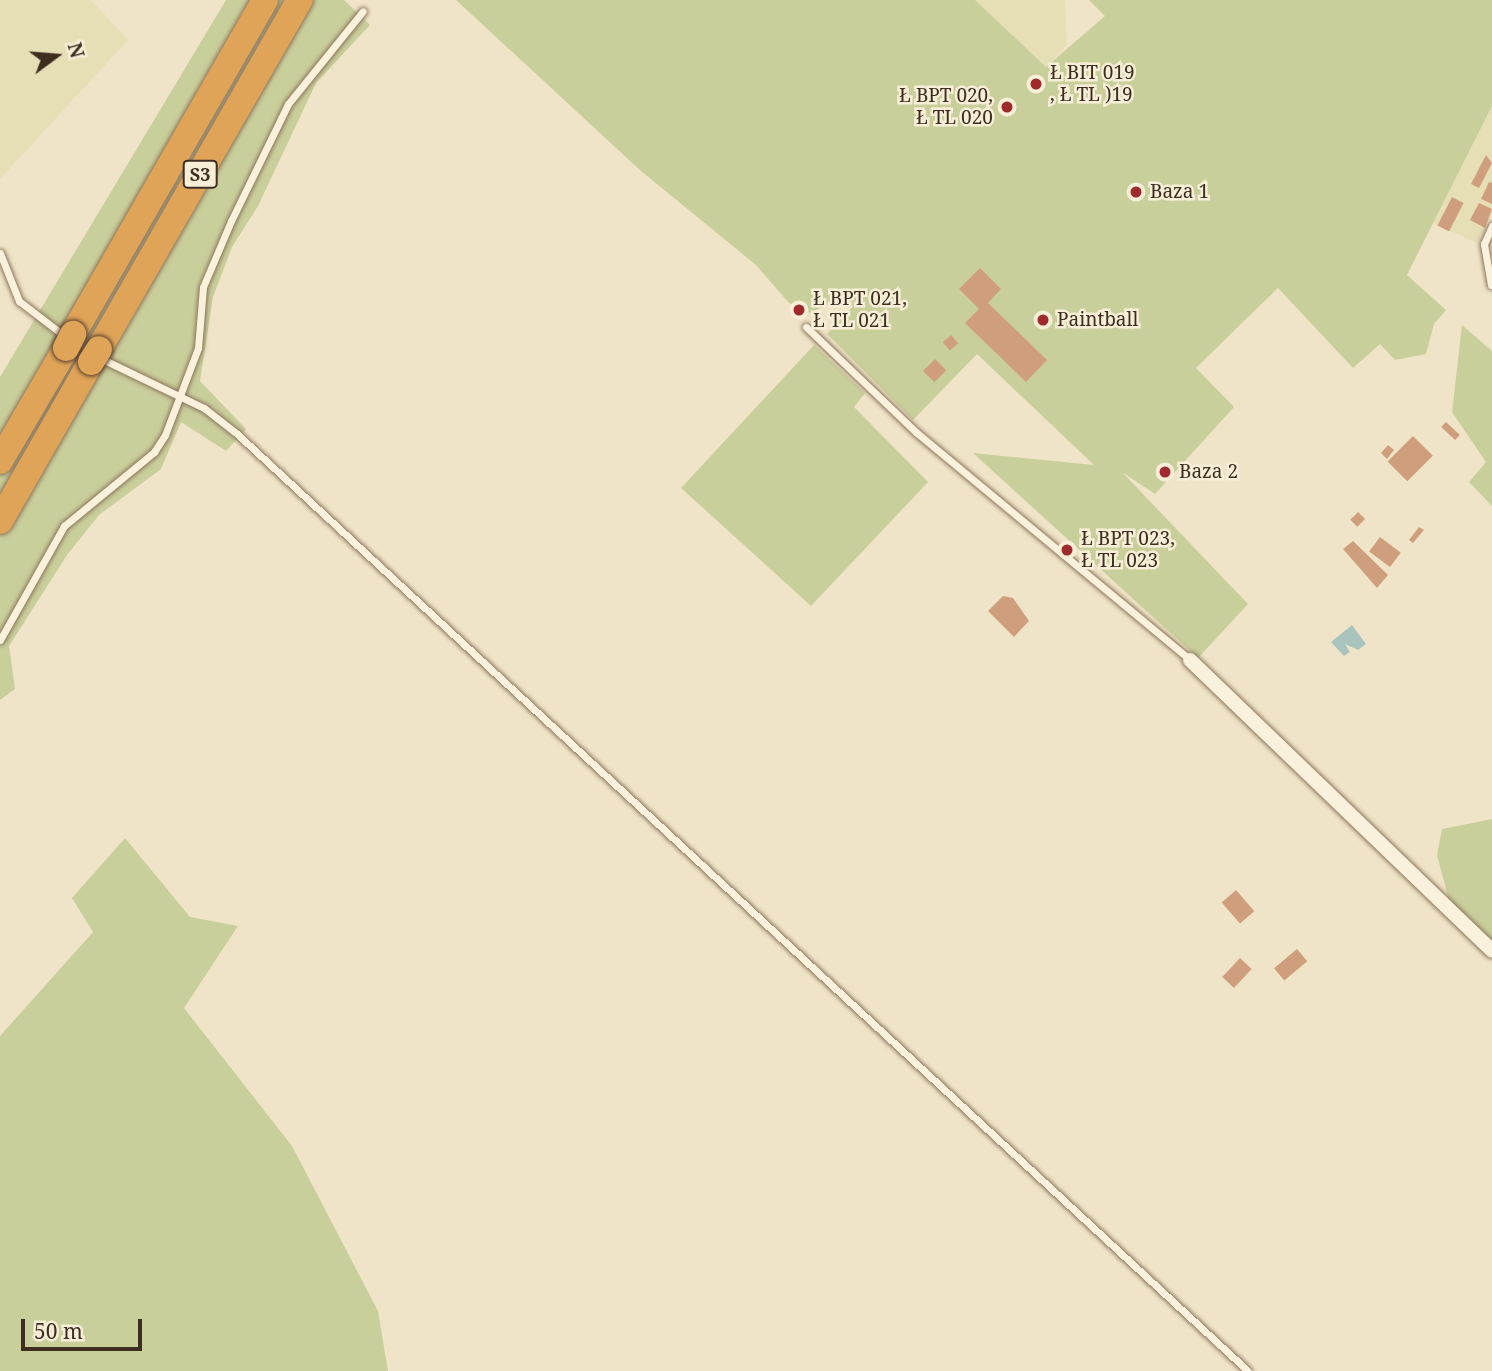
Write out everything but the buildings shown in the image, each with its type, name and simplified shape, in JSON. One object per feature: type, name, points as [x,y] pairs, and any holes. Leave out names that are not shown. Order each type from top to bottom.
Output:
[{"type":"highway","name":"S3","points":[[0,461],[265,0]]},
{"type":"highway","name":"S3","points":[[0,521],[300,0]]},
{"type":"street","points":[[1190,660],[1492,951]]},
{"type":"lane","points":[[243,38],[271,0]]},
{"type":"lane","points":[[271,52],[293,0]]},
{"type":"lane","points":[[0,640],[64,526],[154,452],[181,400],[198,348],[203,287],[231,221],[288,104],[363,11]]},
{"type":"lane","points":[[1491,285],[1484,244],[1492,226]]},
{"type":"lane","points":[[0,253],[19,301],[36,319],[236,432],[1248,1371]]},
{"type":"lane","points":[[806,327],[918,433],[1190,660]]},
{"type":"shaded area","points":[[0,0],[91,0],[128,40],[0,179]]},
{"type":"shaded area","points":[[975,0],[1065,0],[1067,45],[1046,67]]},
{"type":"shaded area","points":[[1492,106],[1492,214],[1477,243],[1433,223]]},
{"type":"green space","points":[[226,0],[344,0],[370,25],[316,83],[258,206],[232,247],[213,297],[200,381],[246,429],[226,451],[181,422],[161,469],[99,515],[67,555],[9,646],[15,689],[0,700],[0,377]]},
{"type":"green space","points":[[456,0],[975,0],[1046,67],[1105,16],[1089,0],[1492,0],[1492,106],[1407,275],[1446,310],[1434,324],[1426,354],[1395,360],[1380,344],[1353,368],[1278,288],[1196,368],[1234,407],[1155,494],[1122,472],[1248,604],[1198,658],[973,453],[1094,465],[977,354],[913,420],[827,334],[853,306],[834,302],[810,313],[789,303],[756,265],[641,171]]},
{"type":"green space","points":[[1462,325],[1492,351],[1492,506],[1469,482],[1486,462],[1452,412]]},
{"type":"green space","points":[[814,345],[865,393],[854,407],[928,482],[811,606],[681,488]]},
{"type":"green space","points":[[1492,819],[1492,944],[1450,904],[1437,855],[1442,829]]},
{"type":"green space","points":[[125,838],[190,917],[238,926],[184,1008],[292,1146],[378,1311],[388,1371],[0,1371],[0,1036],[93,932],[72,898]]},
{"type":"water","points":[[1352,625],[1366,644],[1358,650],[1345,644],[1350,652],[1344,656],[1331,642]]},
{"type":"place","name":"Ł BIT 019 , Ł TL )19","points":[[1036,84]]},
{"type":"place","name":"Ł BPT 020, Ł TL 020","points":[[1007,107]]},
{"type":"place","name":"Baza 1","points":[[1136,192]]},
{"type":"place","name":"Ł BPT 021, Ł TL 021","points":[[799,310]]},
{"type":"place","name":"Paintball","points":[[1043,320]]},
{"type":"place","name":"Baza 2","points":[[1165,472]]},
{"type":"place","name":"Ł BPT 023, Ł TL 023","points":[[1067,550]]}]
